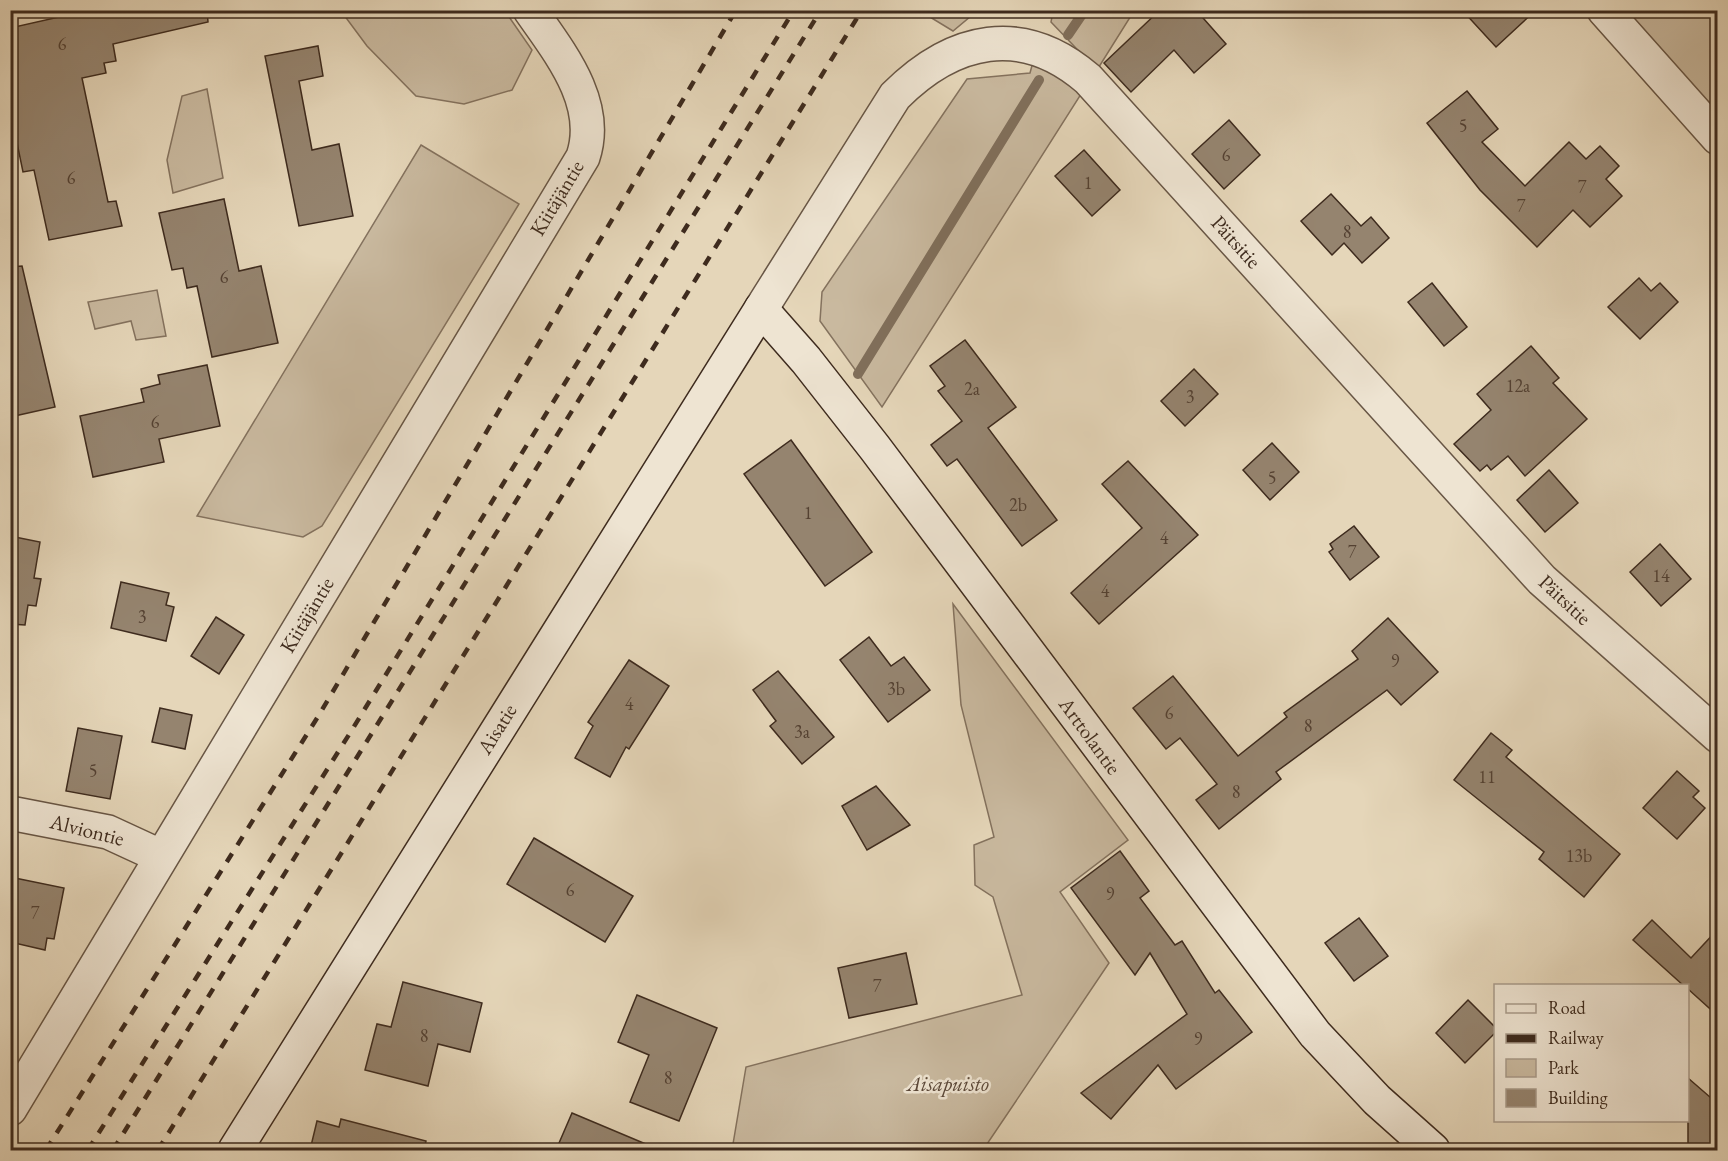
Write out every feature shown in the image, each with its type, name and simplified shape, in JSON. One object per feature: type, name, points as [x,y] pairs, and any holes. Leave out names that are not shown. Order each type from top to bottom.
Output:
[{"type":"street","name":"Kiitäjäntie","points":[[10,1109],[160,856],[583,157],[589,138],[588,117],[567,63],[530,10]]},
{"type":"street","points":[[1604,10],[1718,138]]},
{"type":"street","name":"Päitsitie","points":[[761,309],[896,96],[918,73],[944,57],[972,46],[1026,46],[1063,61],[1088,80],[1554,592],[1718,735]]},
{"type":"street","name":"Aisatie","points":[[235,1150],[761,309]]},
{"type":"street","name":"Arttolantie","points":[[761,309],[806,360],[875,448],[1315,1034],[1377,1100],[1432,1150]]},
{"type":"street","name":"Alviontie","points":[[10,813],[108,832],[160,856]]},
{"type":"green space","points":[[341,11],[505,11],[532,50],[512,90],[464,104],[416,96],[367,46]]},
{"type":"green space","points":[[920,11],[977,11],[953,31]]},
{"type":"green space","points":[[1053,11],[1134,11],[1097,70],[1051,22]]},
{"type":"green space","points":[[1621,11],[1717,11],[1717,119]]},
{"type":"green space","points":[[1034,58],[1083,91],[882,407],[820,321],[822,292],[967,79],[1030,73]]},
{"type":"green space","points":[[207,89],[223,178],[173,193],[167,160],[182,96]]},
{"type":"green space","points":[[421,145],[519,204],[322,526],[303,537],[197,516]]},
{"type":"green space","points":[[157,290],[166,336],[136,340],[131,321],[95,329],[88,302]]},
{"type":"green space","name":"Aisapuisto","points":[[953,604],[1128,840],[1060,892],[1109,963],[983,1150],[732,1150],[746,1067],[1022,995],[993,897],[975,885],[974,845],[994,837],[961,705]]},
{"type":"building","points":[[90,10],[207,10],[208,22],[113,44],[116,61],[104,63],[106,73],[82,78],[108,202],[116,201],[122,226],[49,240],[34,170],[23,172],[10,109],[10,28]]},
{"type":"building","points":[[1160,10],[1196,10],[1226,44],[1194,73],[1174,50],[1131,92],[1104,63]]},
{"type":"building","points":[[1462,10],[1536,10],[1496,47]]},
{"type":"building","points":[[318,46],[323,76],[299,81],[312,150],[339,144],[353,216],[299,226],[265,56]]},
{"type":"building","points":[[1467,91],[1498,129],[1482,142],[1525,186],[1569,142],[1586,159],[1600,146],[1619,166],[1606,179],[1622,196],[1590,227],[1573,210],[1537,247],[1480,190],[1427,123]]},
{"type":"building","points":[[1229,120],[1260,155],[1224,189],[1192,154]]},
{"type":"building","points":[[1084,150],[1120,190],[1092,216],[1055,176]]},
{"type":"building","points":[[1331,194],[1361,226],[1371,217],[1389,238],[1362,263],[1344,243],[1332,255],[1301,221]]},
{"type":"building","points":[[224,199],[239,271],[261,266],[278,343],[212,357],[197,286],[187,288],[183,268],[172,270],[159,213]]},
{"type":"building","points":[[22,266],[55,407],[10,417],[10,267]]},
{"type":"building","points":[[1639,278],[1651,291],[1660,283],[1678,302],[1640,339],[1608,307]]},
{"type":"building","points":[[1432,283],[1467,327],[1444,346],[1408,302]]},
{"type":"building","points":[[965,340],[1016,407],[988,428],[1057,520],[1022,546],[957,459],[947,466],[931,445],[962,421],[938,391],[945,386],[930,366]]},
{"type":"building","points":[[1531,346],[1559,378],[1553,383],[1587,419],[1525,476],[1508,456],[1491,470],[1487,465],[1480,471],[1454,444],[1491,410],[1477,394]]},
{"type":"building","points":[[207,365],[220,426],[159,439],[164,462],[93,477],[80,416],[144,402],[141,389],[160,384],[158,375]]},
{"type":"building","points":[[1194,369],[1218,394],[1185,426],[1161,401]]},
{"type":"building","points":[[791,440],[872,552],[825,586],[744,474]]},
{"type":"building","points":[[1272,443],[1299,472],[1270,500],[1243,470]]},
{"type":"building","points":[[1128,461],[1198,535],[1099,624],[1071,593],[1142,528],[1102,484]]},
{"type":"building","points":[[1549,470],[1578,503],[1545,532],[1517,500]]},
{"type":"building","points":[[1354,526],[1379,557],[1350,580],[1329,552],[1333,549],[1330,544]]},
{"type":"building","points":[[10,536],[40,542],[34,578],[41,579],[36,606],[28,605],[25,625],[10,624]]},
{"type":"building","points":[[1660,544],[1691,579],[1661,606],[1630,572]]},
{"type":"building","points":[[121,582],[169,593],[166,605],[174,607],[166,641],[111,628]]},
{"type":"building","points":[[216,617],[244,635],[219,674],[191,656]]},
{"type":"building","points":[[1388,618],[1438,672],[1401,705],[1387,690],[1276,772],[1281,779],[1219,829],[1196,800],[1217,784],[1180,738],[1166,749],[1133,708],[1173,676],[1238,756],[1287,717],[1284,713],[1358,659],[1352,651]]},
{"type":"building","points":[[869,637],[891,666],[904,657],[930,690],[888,722],[840,660]]},
{"type":"building","points":[[629,660],[669,686],[629,749],[626,747],[610,777],[575,758],[593,726],[588,722]]},
{"type":"building","points":[[778,671],[834,737],[802,764],[770,726],[776,721],[753,690]]},
{"type":"building","points":[[160,708],[192,715],[185,749],[152,742]]},
{"type":"building","points":[[78,728],[122,736],[110,799],[66,791]]},
{"type":"building","points":[[1491,733],[1512,750],[1506,757],[1620,854],[1584,897],[1539,859],[1544,852],[1454,780]]},
{"type":"building","points":[[1677,771],[1699,791],[1693,797],[1705,808],[1677,839],[1643,808]]},
{"type":"building","points":[[876,786],[910,825],[867,850],[842,806]]},
{"type":"building","points":[[534,838],[633,896],[605,942],[507,884]]},
{"type":"building","points":[[1120,851],[1149,891],[1140,898],[1175,945],[1182,941],[1215,993],[1219,990],[1252,1032],[1176,1089],[1158,1065],[1111,1119],[1081,1093],[1187,1014],[1150,953],[1135,975],[1071,888]]},
{"type":"building","points":[[10,877],[64,888],[54,939],[47,938],[45,950],[10,942]]},
{"type":"building","points":[[1359,918],[1388,956],[1354,981],[1325,943]]},
{"type":"building","points":[[1652,920],[1691,958],[1718,929],[1718,1016],[1689,990],[1689,984],[1682,984],[1633,940]]},
{"type":"building","points":[[906,953],[917,1004],[849,1018],[838,968]]},
{"type":"building","points":[[403,982],[482,1003],[470,1052],[438,1044],[428,1086],[365,1070],[377,1024],[391,1027]]},
{"type":"building","points":[[637,995],[717,1028],[679,1121],[630,1102],[649,1055],[618,1042]]},
{"type":"building","points":[[1468,1000],[1494,1026],[1494,1034],[1465,1063],[1436,1033]]},
{"type":"building","points":[[1689,1079],[1718,1104],[1718,1150],[1688,1150]]},
{"type":"building","points":[[572,1113],[660,1150],[556,1150]]},
{"type":"building","points":[[341,1119],[426,1141],[424,1150],[310,1150],[317,1121],[339,1127]]},
{"type":"waterway","points":[[1068,35],[1085,10]]},
{"type":"waterway","points":[[858,374],[1039,80]]},
{"type":"railway","points":[[46,1150],[319,715],[736,10]]},
{"type":"railway","points":[[88,1150],[350,733],[794,10]]},
{"type":"railway","points":[[113,1150],[821,10]]},
{"type":"railway","points":[[158,1150],[862,10]]}]
